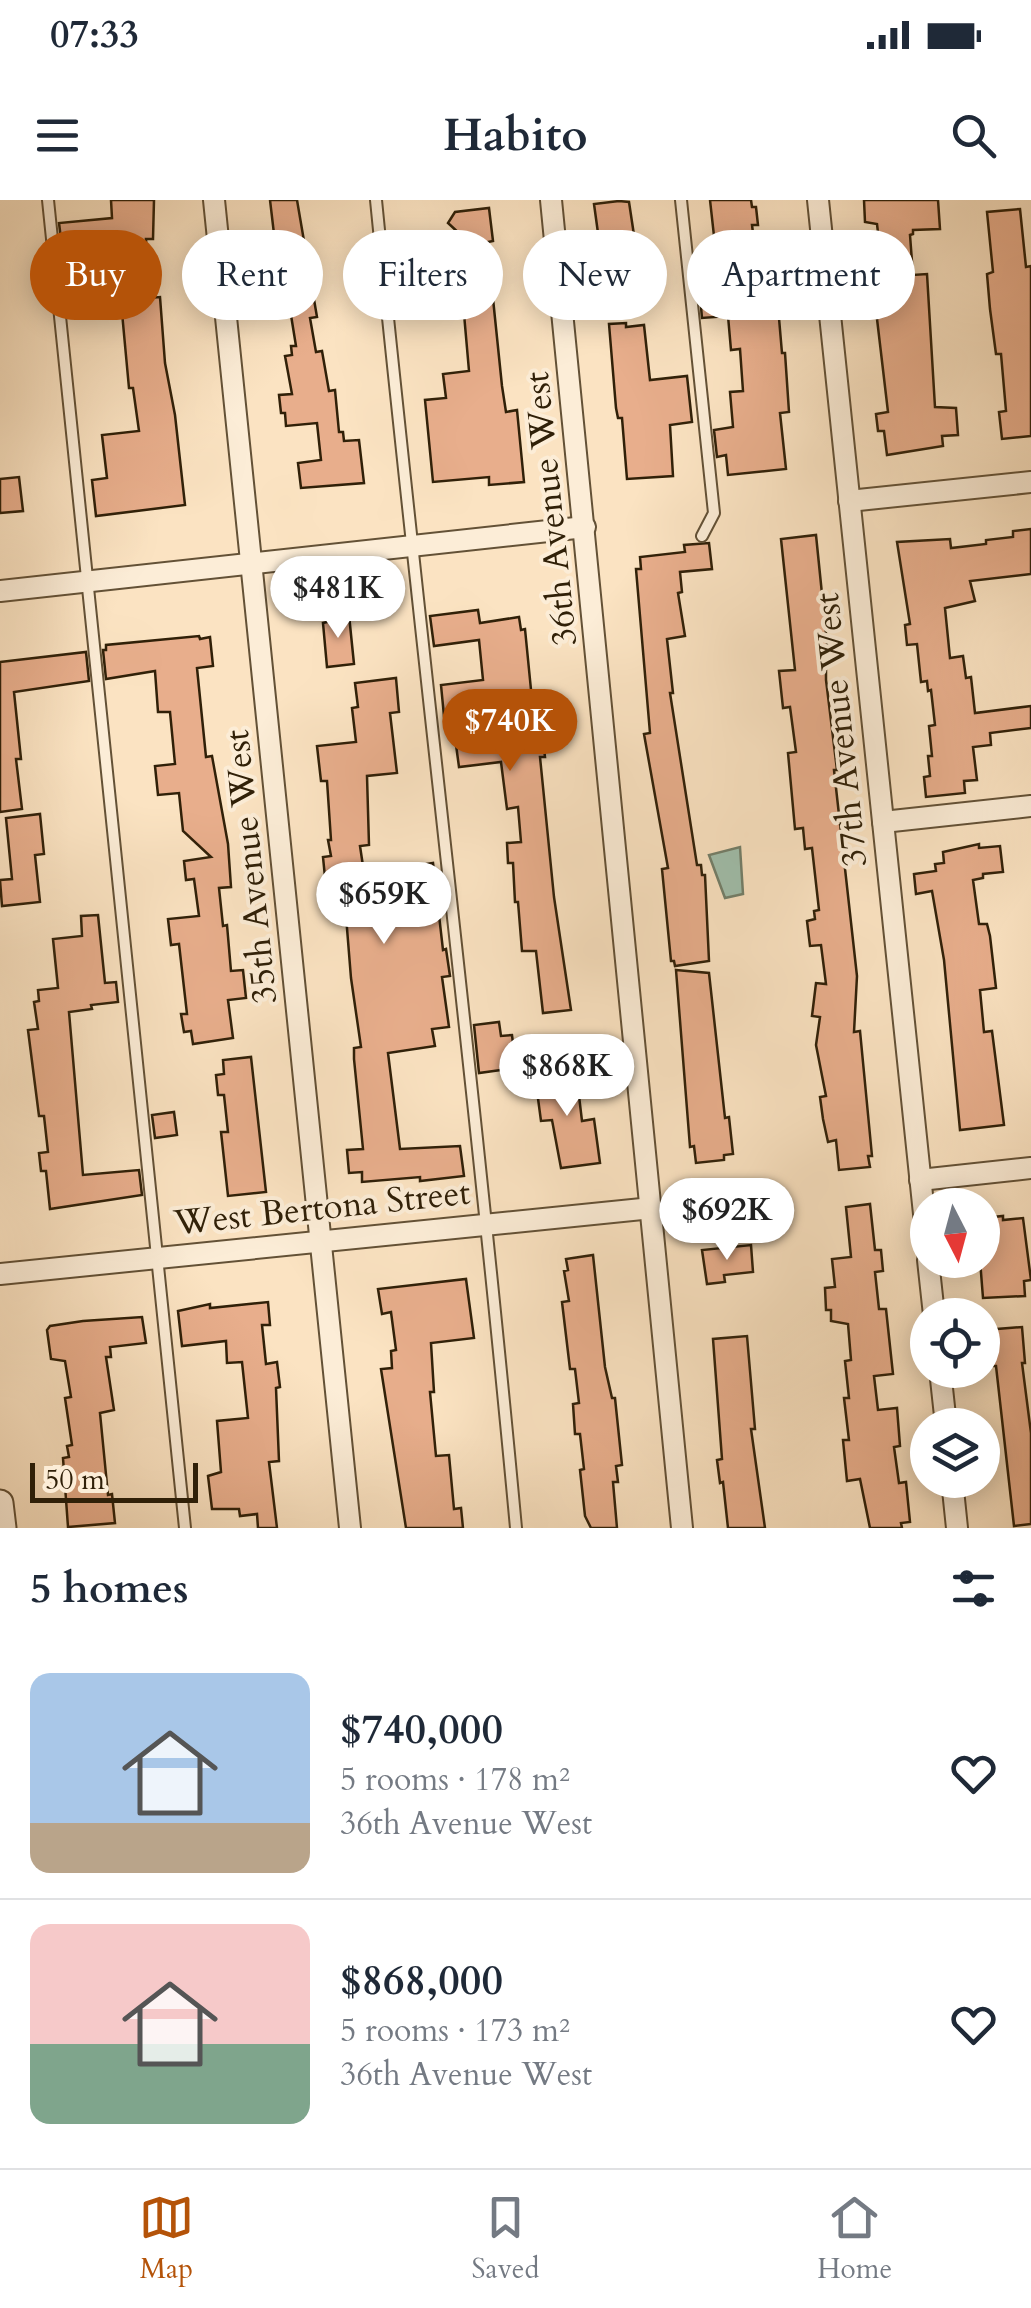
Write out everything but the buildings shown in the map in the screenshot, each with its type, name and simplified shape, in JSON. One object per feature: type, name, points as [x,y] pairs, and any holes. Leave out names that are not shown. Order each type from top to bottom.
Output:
[{"type":"street","name":"35th Avenue West","points":[[214,200],[350,1528]]},
{"type":"street","name":"36th Avenue West","points":[[551,200],[682,1528]]},
{"type":"street","name":"37th Avenue West","points":[[818,200],[921,1188]]},
{"type":"street","points":[[849,501],[1031,482]]},
{"type":"street","points":[[0,590],[585,527]]},
{"type":"street","points":[[883,822],[1031,806]]},
{"type":"street","points":[[920,1180],[1031,1168]]},
{"type":"street","name":"West Bertona Street","points":[[0,1274],[652,1208]]},
{"type":"street","points":[[954,1498],[957,1528]]},
{"type":"street","points":[[0,1503],[3,1528]]},
{"type":"lane","points":[[48,200],[185,1528]]},
{"type":"lane","points":[[376,200],[410,545],[488,1222],[516,1528]]},
{"type":"lane","points":[[681,200],[714,514],[702,536]]},
{"type":"shaded area","points":[[740,847],[743,894],[725,898],[709,855]]}]
